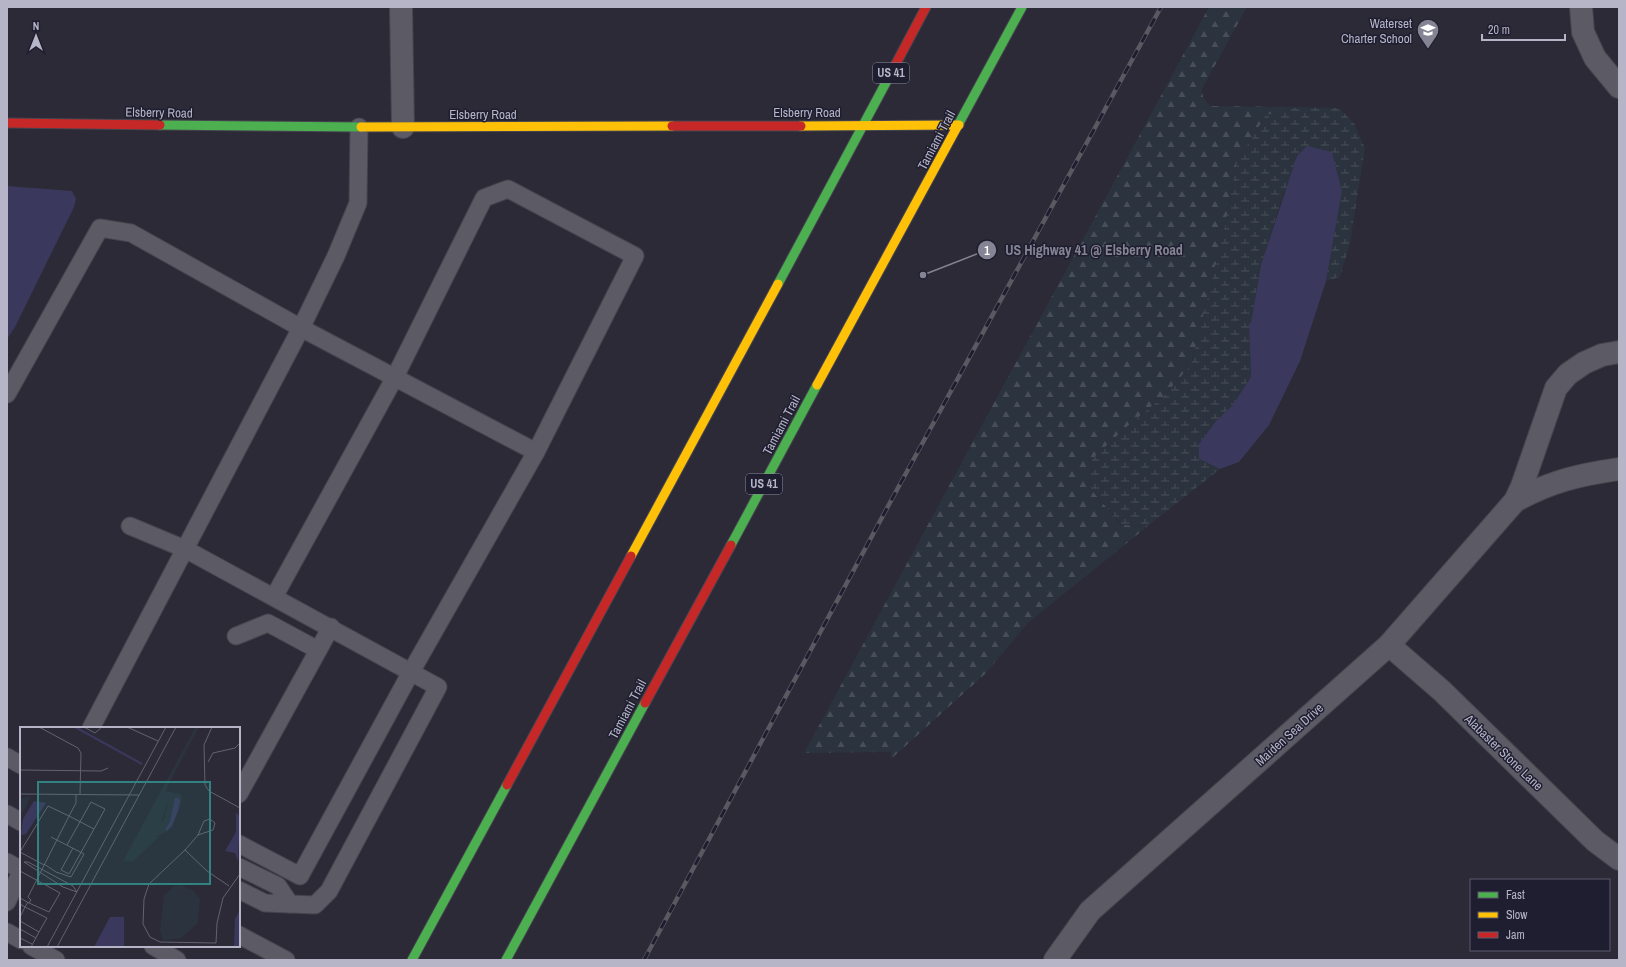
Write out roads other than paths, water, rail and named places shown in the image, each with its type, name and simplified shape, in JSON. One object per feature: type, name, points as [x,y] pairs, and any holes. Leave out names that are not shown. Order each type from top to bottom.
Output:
[{"type":"main road","name":"US 41","points":[[412,960],[864,125],[926,7]]},
{"type":"main road","name":"Tamiami Trail","points":[[506,960],[1022,7]]},
{"type":"main road","name":"Elsberry Road","points":[[7,123],[403,128],[958,125]]},
{"type":"street","points":[[401,7],[403,128]]},
{"type":"street","points":[[1581,7],[1583,32],[1595,58],[1619,87]]},
{"type":"street","points":[[1515,501],[1522,486],[1556,388],[1568,374],[1584,363],[1602,355],[1619,352]]},
{"type":"street","points":[[1515,501],[1538,488],[1565,478],[1619,469]]},
{"type":"street","name":"Maiden Sea Drive","points":[[1055,960],[1090,911],[1389,645],[1515,501]]},
{"type":"street","name":"Alabaster Stone Lane","points":[[1389,645],[1442,691],[1595,841],[1619,859]]},
{"type":"lane","points":[[92,727],[301,328],[336,256],[358,203],[359,127]]},
{"type":"lane","points":[[240,845],[300,876],[411,672],[536,452],[635,256],[508,189],[484,198],[395,378],[274,597]]},
{"type":"lane","points":[[7,394],[100,228],[130,233],[301,328],[536,452]]},
{"type":"lane","points":[[130,526],[185,549],[331,627],[438,687],[329,891],[315,905],[265,903],[240,890]]},
{"type":"lane","points":[[236,636],[268,623],[318,650]]},
{"type":"lane","points":[[240,792],[331,627]]},
{"type":"lane","points":[[7,757],[20,764]]},
{"type":"lane","points":[[7,814],[20,821]]},
{"type":"lane","points":[[7,862],[20,870]]},
{"type":"lane","points":[[240,867],[278,886],[290,904]]},
{"type":"lane","points":[[7,902],[20,873]]},
{"type":"lane","points":[[7,932],[20,939]]},
{"type":"lane","points":[[240,936],[286,960]]},
{"type":"lane","points":[[33,947],[56,960]]},
{"type":"lane","points":[[155,947],[177,960]]},
{"type":"railway","points":[[644,960],[893,497],[1161,7]]},
{"type":"place","name":"Waterset Charter School","points":[[1428,50]]},
{"type":"place","name":"US Highway 41 @ Elsberry Road","points":[[923,275]]}]
